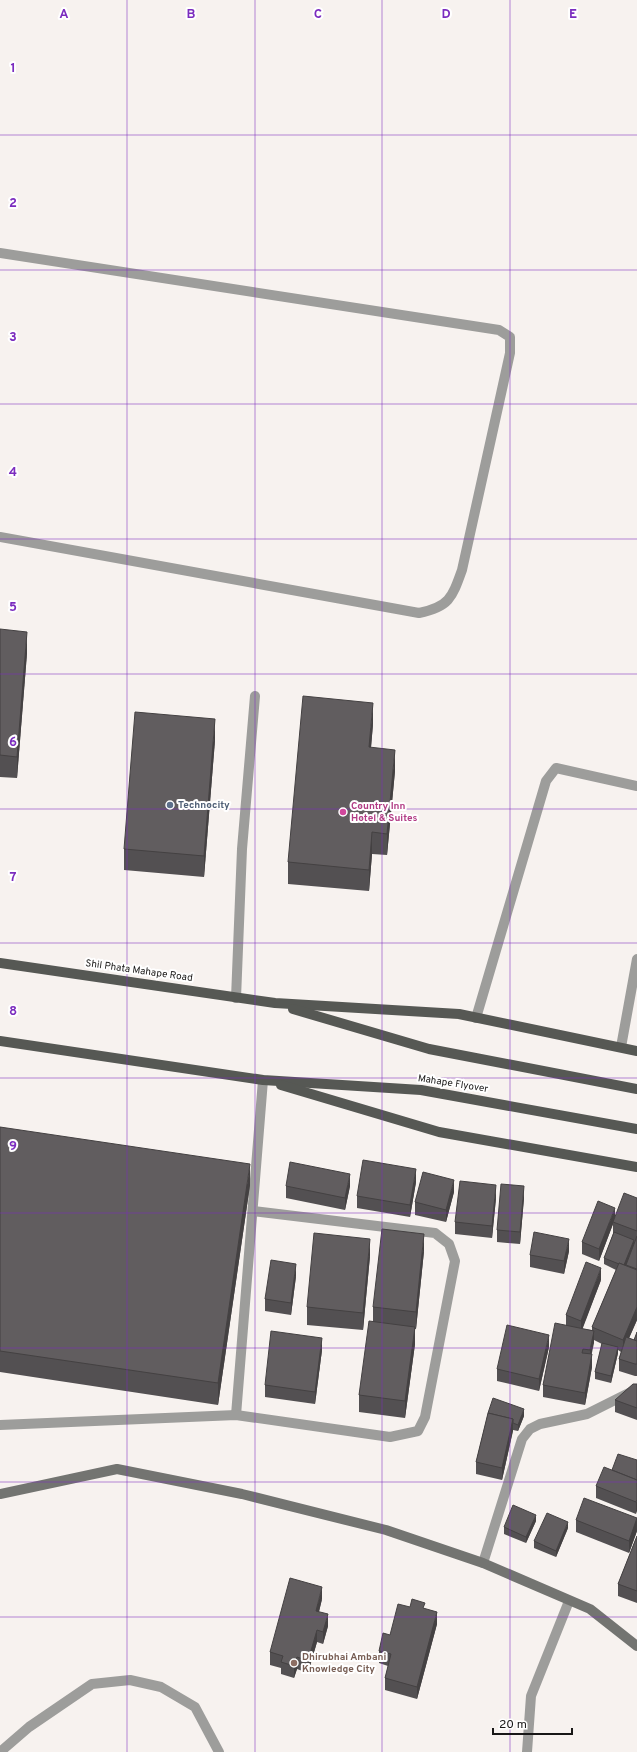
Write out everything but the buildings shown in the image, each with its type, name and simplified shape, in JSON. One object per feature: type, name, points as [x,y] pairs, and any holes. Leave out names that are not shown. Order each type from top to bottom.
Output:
[{"type":"main road","name":"Shil Phata Mahape Road","points":[[0,963],[275,1003]]},
{"type":"main road","points":[[275,1003],[459,1014],[637,1050]]},
{"type":"main road","points":[[275,1003],[429,1049],[637,1089]]},
{"type":"main road","points":[[0,1041],[263,1080],[439,1132],[637,1168]]},
{"type":"main road","name":"Mahape Flyover","points":[[263,1080],[421,1090],[637,1129]]},
{"type":"street","points":[[0,252],[499,330],[510,337],[510,353],[462,570],[454,590],[446,603],[435,609],[419,613],[0,537]]},
{"type":"street","points":[[236,998],[242,849],[255,696]]},
{"type":"street","points":[[476,1018],[546,781],[556,768],[637,786]]},
{"type":"street","points":[[621,1047],[637,959]]},
{"type":"street","points":[[236,1415],[263,1080]]},
{"type":"street","points":[[0,1425],[236,1415],[390,1437],[418,1431],[425,1417],[455,1261],[449,1244],[435,1233],[253,1211]]},
{"type":"street","points":[[483,1563],[522,1439],[530,1429],[540,1424],[587,1414],[637,1389]]},
{"type":"street","points":[[0,1494],[117,1469],[242,1494],[386,1530],[483,1563],[590,1609],[637,1646]]},
{"type":"street","points":[[527,1752],[531,1696],[569,1601]]},
{"type":"street","points":[[0,1752],[29,1727],[92,1684],[130,1680],[161,1687],[195,1707],[219,1752]]},
{"type":"place","name":"Technocity","points":[[170,805]]},
{"type":"place","name":"Country Inn Hotel & Suites","points":[[343,812]]},
{"type":"place","name":"Dhirubhai Ambani Knowledge City","points":[[294,1663]]}]
